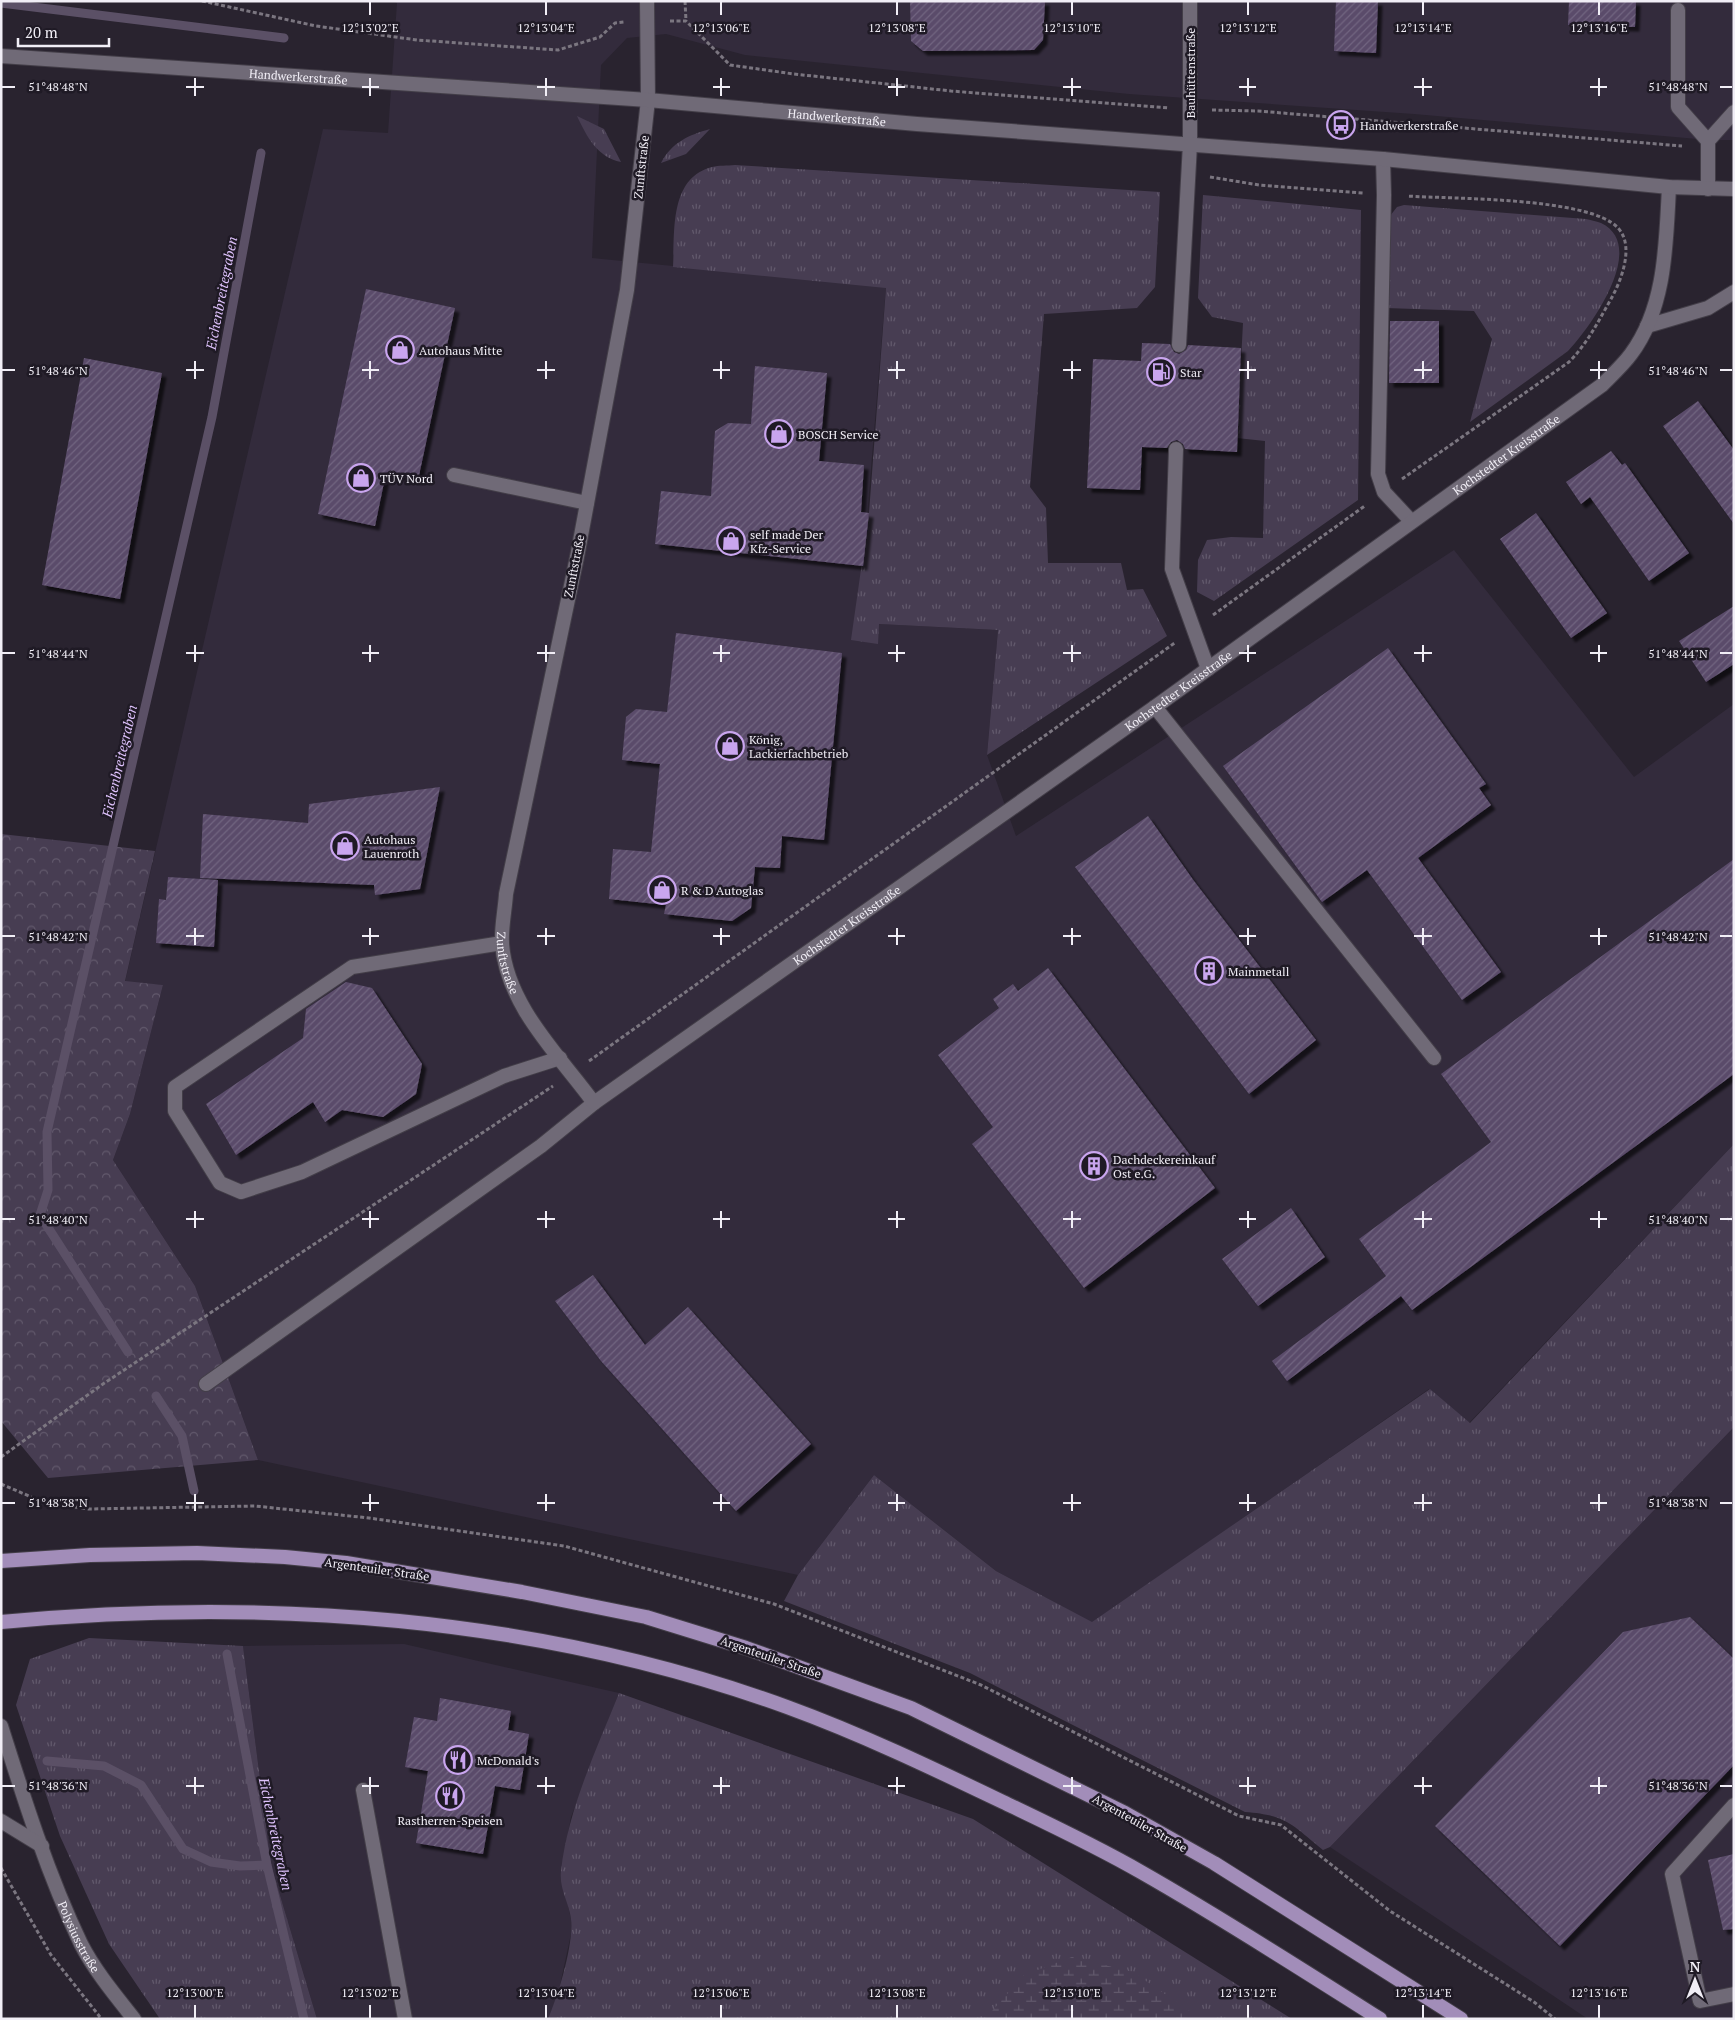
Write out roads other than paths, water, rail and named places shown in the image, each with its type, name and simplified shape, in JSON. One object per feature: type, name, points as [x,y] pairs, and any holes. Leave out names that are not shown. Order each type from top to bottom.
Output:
[{"type":"main road","name":"Argenteuiler Straße","points":[[1,1561],[90,1555],[197,1553],[285,1557],[337,1562],[522,1592],[627,1614],[746,1648],[911,1708],[1125,1813],[1214,1863],[1461,2019]]},
{"type":"main road","points":[[1,1622],[58,1616],[205,1612],[362,1618],[456,1627],[550,1643],[671,1670],[786,1707],[891,1750],[1053,1826],[1140,1871],[1380,2019]]},
{"type":"street","name":"Zunftstraße","points":[[594,1103],[525,1011],[509,980],[502,943],[506,894],[587,502],[627,290],[648,100],[647,1]]},
{"type":"street","name":"Bauhüttenstraße","points":[[1180,345],[1190,144],[1190,1]]},
{"type":"street","points":[[1678,10],[1678,107],[1708,141],[1708,189]]},
{"type":"street","name":"Handwerkerstraße","points":[[1,56],[648,100],[917,124],[1383,159],[1669,187]]},
{"type":"street","points":[[1708,141],[1734,112]]},
{"type":"street","points":[[1383,159],[1384,205],[1378,474],[1384,492],[1411,521]]},
{"type":"street","points":[[1669,187],[1734,189]]},
{"type":"street","name":"Kochstedter Kreisstraße","points":[[206,1384],[541,1146],[594,1103],[1156,707],[1411,521],[1501,459],[1602,385],[1631,354],[1647,326],[1657,300],[1666,232],[1669,187]]},
{"type":"street","points":[[1647,326],[1708,308],[1734,292]]},
{"type":"street","points":[[1176,448],[1172,569],[1208,669]]},
{"type":"street","points":[[454,474],[587,502]]},
{"type":"street","points":[[1156,707],[1434,1058]]},
{"type":"street","points":[[502,943],[352,967],[175,1086],[175,1112],[220,1183],[241,1192],[302,1172],[504,1076],[560,1058]]},
{"type":"street","name":"Polysiusstraße","points":[[1,1726],[42,1846],[82,1945],[108,1987],[134,2019]]},
{"type":"street","points":[[363,1790],[405,2019]]},
{"type":"street","points":[[1734,1805],[1672,1874],[1700,2001],[1734,1994]]},
{"type":"street","points":[[1,1821],[42,1846]]},
{"type":"waterway","name":"Eichenbreitegraben","points":[[1,3],[284,38]]},
{"type":"waterway","name":"Eichenbreitegraben","points":[[128,1352],[40,1215],[48,1190],[47,1132],[212,417],[261,153]]},
{"type":"waterway","name":"Eichenbreitegraben","points":[[156,1396],[182,1436],[194,1491]]},
{"type":"waterway","name":"Eichenbreitegraben","points":[[227,1654],[267,1865],[304,2019]]},
{"type":"waterway","points":[[47,1761],[104,1766],[141,1785],[183,1849],[211,1862],[240,1866],[267,1865]]},
{"type":"place","name":"Handwerkerstraße","points":[[1341,125]]},
{"type":"place","name":"Autohaus Mitte","points":[[400,350]]},
{"type":"place","name":"Star","points":[[1161,372]]},
{"type":"place","name":"BOSCH Service","points":[[779,434]]},
{"type":"place","name":"TÜV Nord","points":[[361,478]]},
{"type":"place","name":"self made Der Kfz-Service","points":[[731,541]]},
{"type":"place","name":"König, Lackierfachbetrieb","points":[[730,746]]},
{"type":"place","name":"Autohaus Lauenroth","points":[[345,846]]},
{"type":"place","name":"R & D Autoglas","points":[[662,890]]},
{"type":"place","name":"Mainmetall","points":[[1209,971]]},
{"type":"place","name":"Dachdeckereinkauf Ost e.G.","points":[[1094,1166]]},
{"type":"place","name":"McDonald's","points":[[458,1760]]},
{"type":"place","name":"Rastherren-Speisen","points":[[450,1796]]}]
